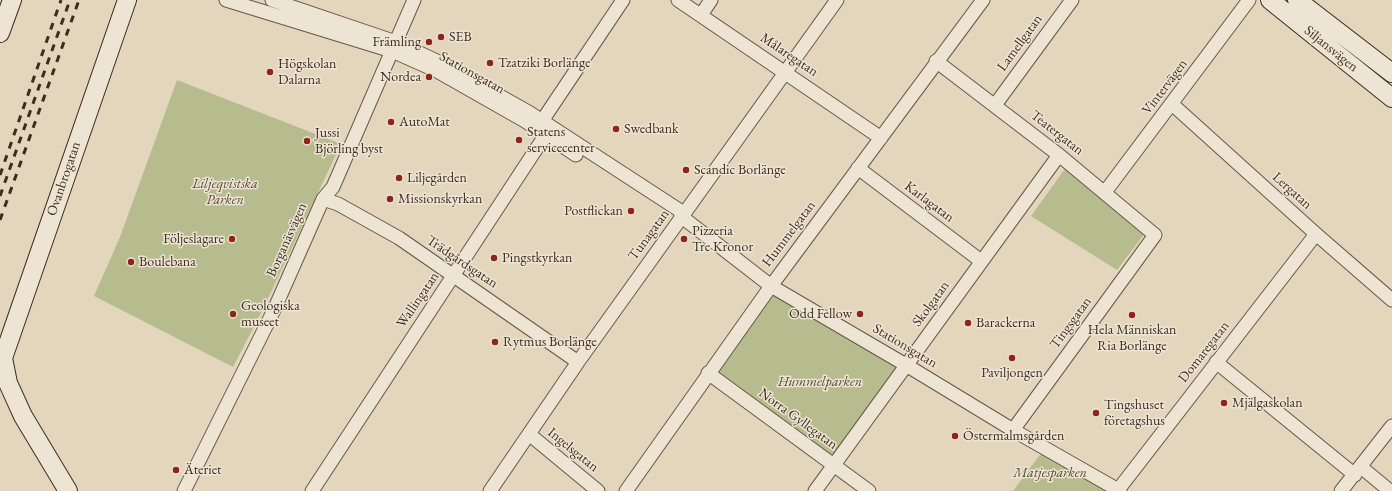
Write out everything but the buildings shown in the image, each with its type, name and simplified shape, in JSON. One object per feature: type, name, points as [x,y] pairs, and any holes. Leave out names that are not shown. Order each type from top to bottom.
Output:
[{"type":"street","points":[[0,34],[12,0]]},
{"type":"street","name":"Ovanbrogatan","points":[[1,357],[127,0]]},
{"type":"street","name":"Stationsgatan","points":[[226,0],[394,46]]},
{"type":"street","name":"Stationsgatan","points":[[272,0],[394,46],[436,71],[544,128],[674,216],[682,217],[771,286],[906,365],[1012,430],[1119,491]]},
{"type":"street","name":"Borganäsvägen","points":[[184,491],[274,310],[323,199],[332,187],[414,0]]},
{"type":"street","name":"Wallingatan","points":[[312,491],[454,275],[623,0]]},
{"type":"street","name":"Målaregatan","points":[[678,0],[882,138]]},
{"type":"street","points":[[701,15],[711,0]]},
{"type":"street","name":"Tunagatan","points":[[490,491],[578,362],[837,0]]},
{"type":"street","name":"Hummelgatan","points":[[626,491],[771,286],[882,138],[936,61],[983,0]]},
{"type":"street","name":"Lamellgatan","points":[[995,105],[1072,0]]},
{"type":"street","name":"Vintervägen","points":[[1105,192],[1249,0]]},
{"type":"street","name":"Siljansvägen","points":[[1270,0],[1392,98]]},
{"type":"street","name":"Siljansvägen","points":[[1297,0],[1392,73]]},
{"type":"street","name":"Teatergatan","points":[[936,61],[1059,155],[1155,235]]},
{"type":"street","name":"Lergatan","points":[[1172,104],[1316,234],[1392,300]]},
{"type":"street","name":"Skolgatan","points":[[815,491],[1059,155]]},
{"type":"street","name":"Karlagatan","points":[[858,168],[981,261]]},
{"type":"street","name":"Trädgårdsgatan","points":[[323,199],[338,204],[378,226],[454,275],[578,362]]},
{"type":"street","name":"Domaregatan","points":[[1119,491],[1216,362],[1316,234]]},
{"type":"street","name":"Tingsgatan","points":[[1012,430],[1155,235]]},
{"type":"street","points":[[1,357],[8,383],[23,416],[68,491]]},
{"type":"street","points":[[1,357],[45,435],[79,491]]},
{"type":"street","points":[[1216,362],[1358,471],[1390,491]]},
{"type":"street","name":"Norra Gyllegatan","points":[[708,373],[869,491]]},
{"type":"street","points":[[1341,491],[1392,426]]},
{"type":"street","name":"Ingelsgatan","points":[[529,434],[598,491]]},
{"type":"green space","name":"Liljeqvistska Parken","points":[[177,80],[341,144],[262,311],[233,367],[94,296],[120,237]]},
{"type":"green space","points":[[1067,166],[1148,229],[1117,270],[1031,216]]},
{"type":"green space","name":"Hummelparken","points":[[771,286],[906,365],[834,464],[708,373]]},
{"type":"green space","name":"Matjesparken","points":[[1045,448],[1120,491],[1013,491]]},
{"type":"railway","points":[[0,175],[61,0]]},
{"type":"railway","points":[[0,196],[70,0]]},
{"type":"railway","points":[[0,220],[79,0]]},
{"type":"place","name":"SEB","points":[[441,37]]},
{"type":"place","name":"Främling","points":[[429,42]]},
{"type":"place","name":"Tzatziki Borlänge","points":[[490,63]]},
{"type":"place","name":"Högskolan Dalarna","points":[[270,72]]},
{"type":"place","name":"Nordea","points":[[429,77]]},
{"type":"place","name":"AutoMat","points":[[391,122]]},
{"type":"place","name":"Swedbank","points":[[616,129]]},
{"type":"place","name":"Statens servicecenter","points":[[519,140]]},
{"type":"place","name":"Jussi Björling byst","points":[[307,141]]},
{"type":"place","name":"Scandic Borlänge","points":[[686,170]]},
{"type":"place","name":"Liljegården","points":[[399,178]]},
{"type":"place","name":"Missionskyrkan","points":[[390,199]]},
{"type":"place","name":"Postflickan","points":[[631,211]]},
{"type":"place","name":"Följeslagare","points":[[232,239]]},
{"type":"place","name":"Pizzeria Tre Kronor","points":[[684,239]]},
{"type":"place","name":"Pingstkyrkan","points":[[494,258]]},
{"type":"place","name":"Boulebana","points":[[131,262]]},
{"type":"place","name":"Geologiska museet","points":[[233,314]]},
{"type":"place","name":"Odd Fellow","points":[[860,314]]},
{"type":"place","name":"Hela Människan Ria Borlänge","points":[[1132,315]]},
{"type":"place","name":"Barackerna","points":[[968,323]]},
{"type":"place","name":"Rytmus Borlänge","points":[[495,342]]},
{"type":"place","name":"Paviljongen","points":[[1012,358]]},
{"type":"place","name":"Mjälgaskolan","points":[[1224,403]]},
{"type":"place","name":"Tingshuset företagshus","points":[[1096,413]]},
{"type":"place","name":"Östermalmsgården","points":[[955,436]]},
{"type":"place","name":"Äteriet","points":[[176,470]]}]
